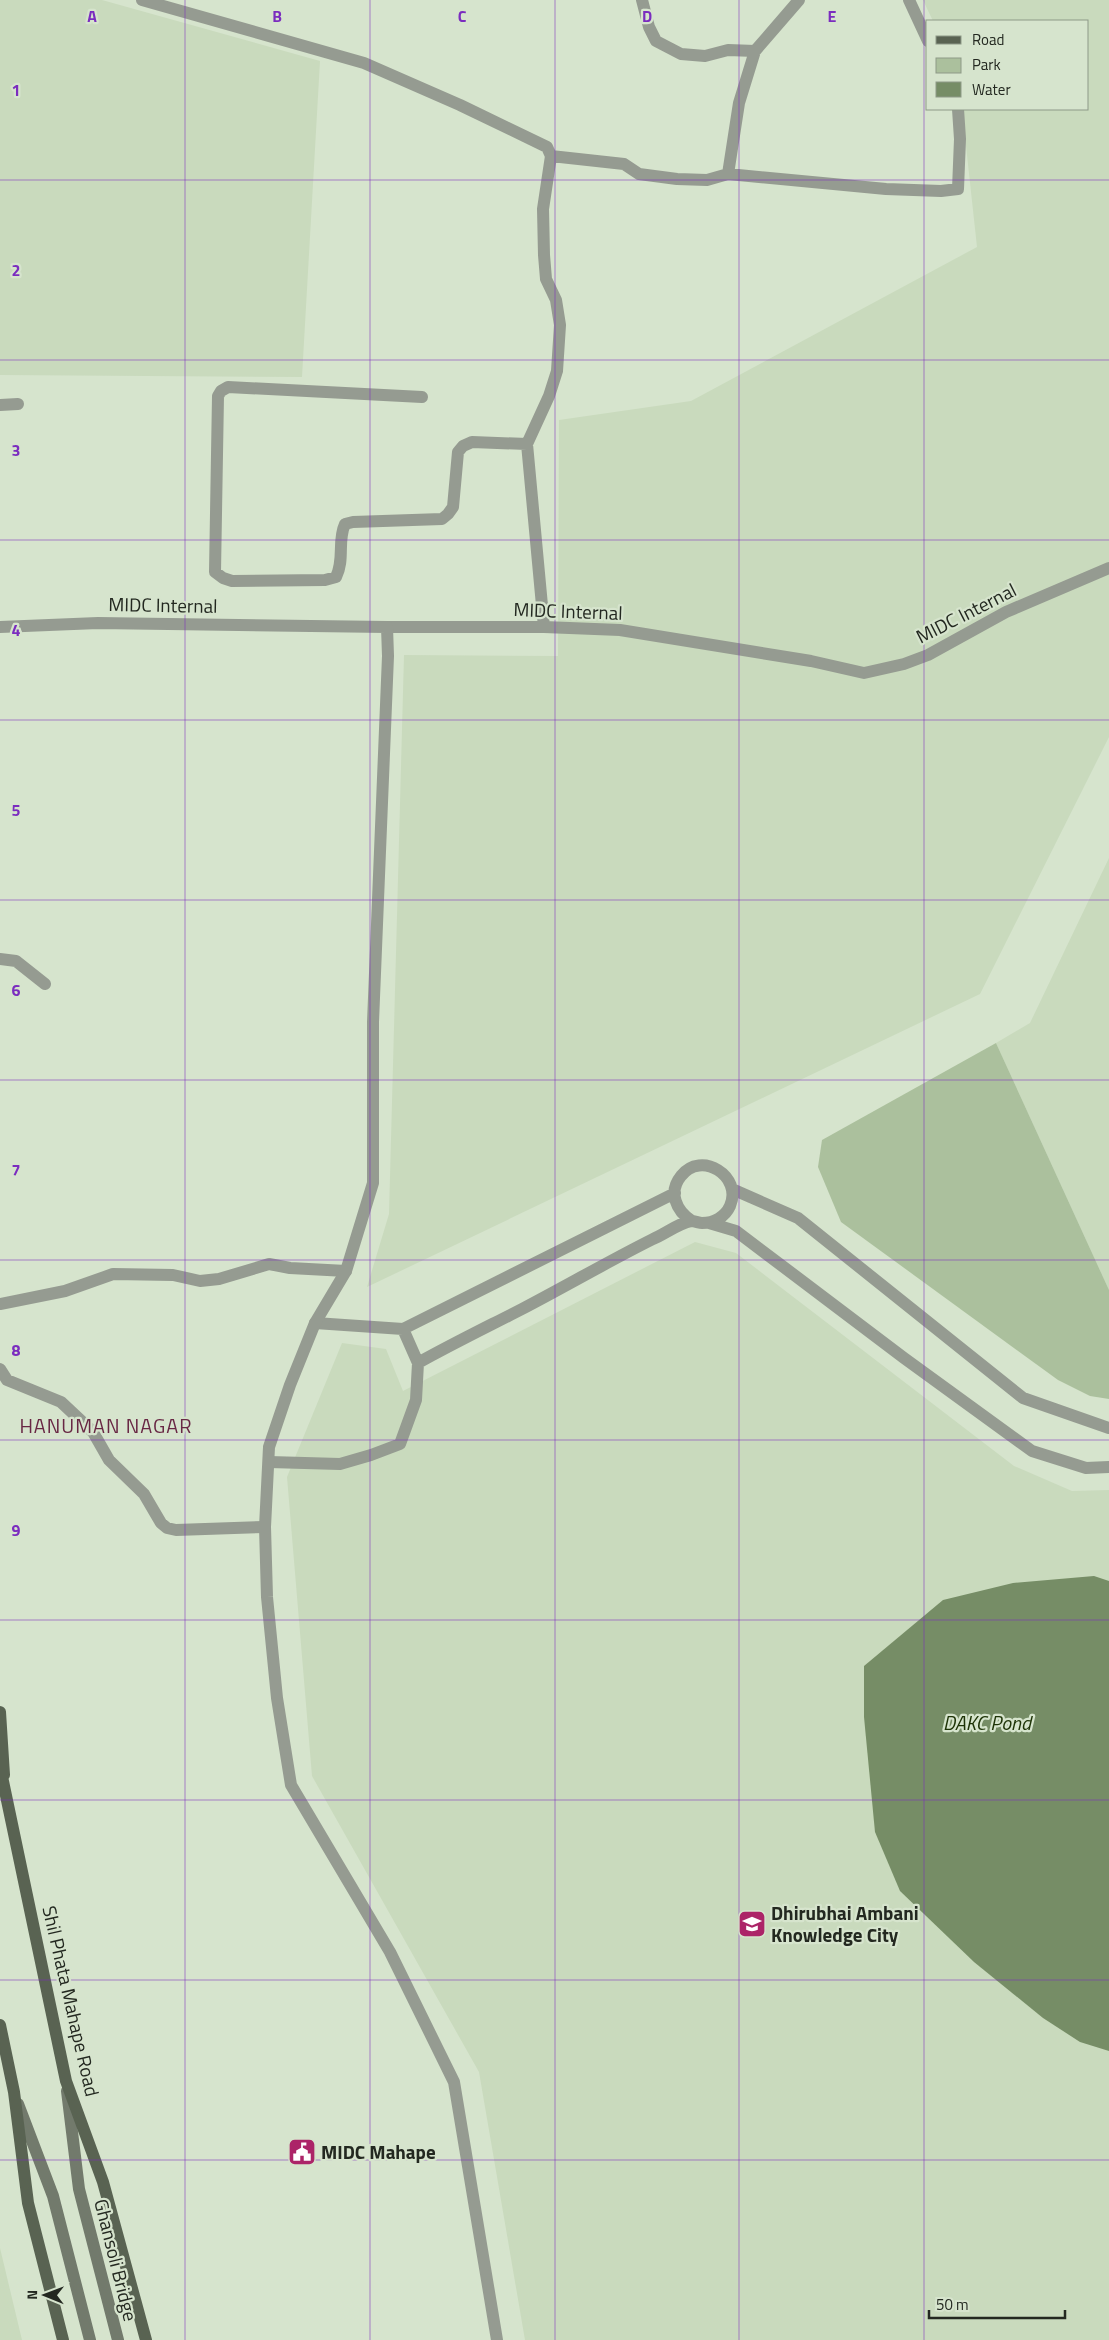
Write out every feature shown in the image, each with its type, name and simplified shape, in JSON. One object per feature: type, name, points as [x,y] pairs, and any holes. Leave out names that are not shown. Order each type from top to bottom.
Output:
[{"type":"main road","points":[[0,1712],[4,1782]]},
{"type":"main road","points":[[0,1767],[4,1782]]},
{"type":"main road","name":"Shil Phata Mahape Road","points":[[4,1782],[66,2081],[103,2182],[146,2340]]},
{"type":"main road","points":[[0,2025],[14,2092],[28,2203],[63,2340]]},
{"type":"main road","name":"Ghansoli Bridge","points":[[66,2081],[79,2189],[118,2340]]},
{"type":"main road","points":[[14,2092],[53,2196],[90,2340]]},
{"type":"street","points":[[142,0],[364,63],[460,105],[547,147],[551,156],[544,209],[544,254],[546,279],[556,300],[560,325],[557,371],[527,444],[544,627]]},
{"type":"street","points":[[642,0],[649,27],[656,41],[681,54],[705,56],[728,50],[755,51]]},
{"type":"street","points":[[728,174],[739,103],[755,51],[799,0]]},
{"type":"street","points":[[909,0],[926,37]]},
{"type":"street","points":[[551,156],[624,164],[639,174],[677,179],[707,180],[728,174],[886,189],[941,191],[958,189],[960,139],[958,110]]},
{"type":"street","points":[[422,396],[228,387],[221,391],[218,396],[215,572],[223,578],[232,581],[325,580],[336,577],[341,567],[342,531],[345,524],[352,522],[442,518],[453,507],[458,452],[463,446],[472,442],[527,444]]},
{"type":"street","points":[[0,405],[18,404]]},
{"type":"street","name":"MIDC Internal","points":[[0,627],[98,623],[544,627],[620,630],[811,661],[864,673],[904,664],[928,655],[1006,612],[1109,568]]},
{"type":"street","points":[[387,627],[388,656],[373,1022],[373,1183],[346,1271],[315,1323],[290,1385],[269,1446],[265,1527],[268,1606],[277,1698],[290,1785],[390,1952],[454,2082],[497,2340]]},
{"type":"street","points":[[0,959],[16,961],[45,984]]},
{"type":"street","points":[[692,1221],[679,1210],[674,1193],[681,1175],[697,1166],[716,1168],[724,1173],[732,1188],[730,1206],[718,1219],[709,1223]]},
{"type":"street","points":[[732,1188],[798,1218],[1022,1398],[1109,1428]]},
{"type":"street","points":[[315,1323],[404,1329],[674,1193]]},
{"type":"street","points":[[418,1363],[634,1248],[692,1221],[709,1223],[736,1232],[1032,1451],[1086,1468],[1109,1467]]},
{"type":"street","points":[[0,1304],[65,1290],[113,1274],[173,1275],[200,1281],[219,1279],[269,1264],[290,1268],[346,1271]]},
{"type":"street","points":[[269,1462],[340,1464],[371,1456],[400,1444],[416,1400],[418,1363],[404,1329]]},
{"type":"street","points":[[0,1369],[6,1380],[61,1402],[93,1432],[109,1460],[144,1494],[161,1523],[167,1528],[176,1530],[265,1527]]},
{"type":"shaded area","points":[[0,0],[102,0],[320,61],[302,377],[0,375]]},
{"type":"shaded area","points":[[923,0],[1109,0],[1109,737],[980,994],[367,1287],[389,1214],[404,655],[558,656],[559,420],[691,401],[977,247],[962,110],[1089,110],[1089,20],[933,20]]},
{"type":"shaded area","points":[[1109,858],[1109,1290],[996,1043],[1030,1023]]},
{"type":"shaded area","name":"Dhirubhai Ambani Knowledge City","points":[[695,1242],[736,1253],[1014,1466],[1072,1491],[1109,1490],[1109,2340],[525,2340],[479,2072],[312,1776],[287,1477],[342,1343],[386,1349],[403,1391]]},
{"type":"shaded area","points":[[0,2248],[22,2340],[0,2340]]},
{"type":"green space","points":[[996,1043],[1109,1290],[1109,1399],[1090,1396],[1058,1380],[841,1222],[818,1167],[822,1140]]},
{"type":"water","name":"DAKC Pond","points":[[1094,1576],[1109,1581],[1109,2051],[1080,2042],[1043,2018],[974,1962],[900,1891],[875,1832],[864,1717],[864,1666],[943,1600],[1013,1583]]},
{"type":"place","name":"Dhirubhai Ambani Knowledge City","points":[[752,1924]]},
{"type":"place","name":"MIDC Mahape","points":[[302,2152]]},
{"type":"district","name":"HANUMAN NAGAR","points":[[106,1426]]}]
